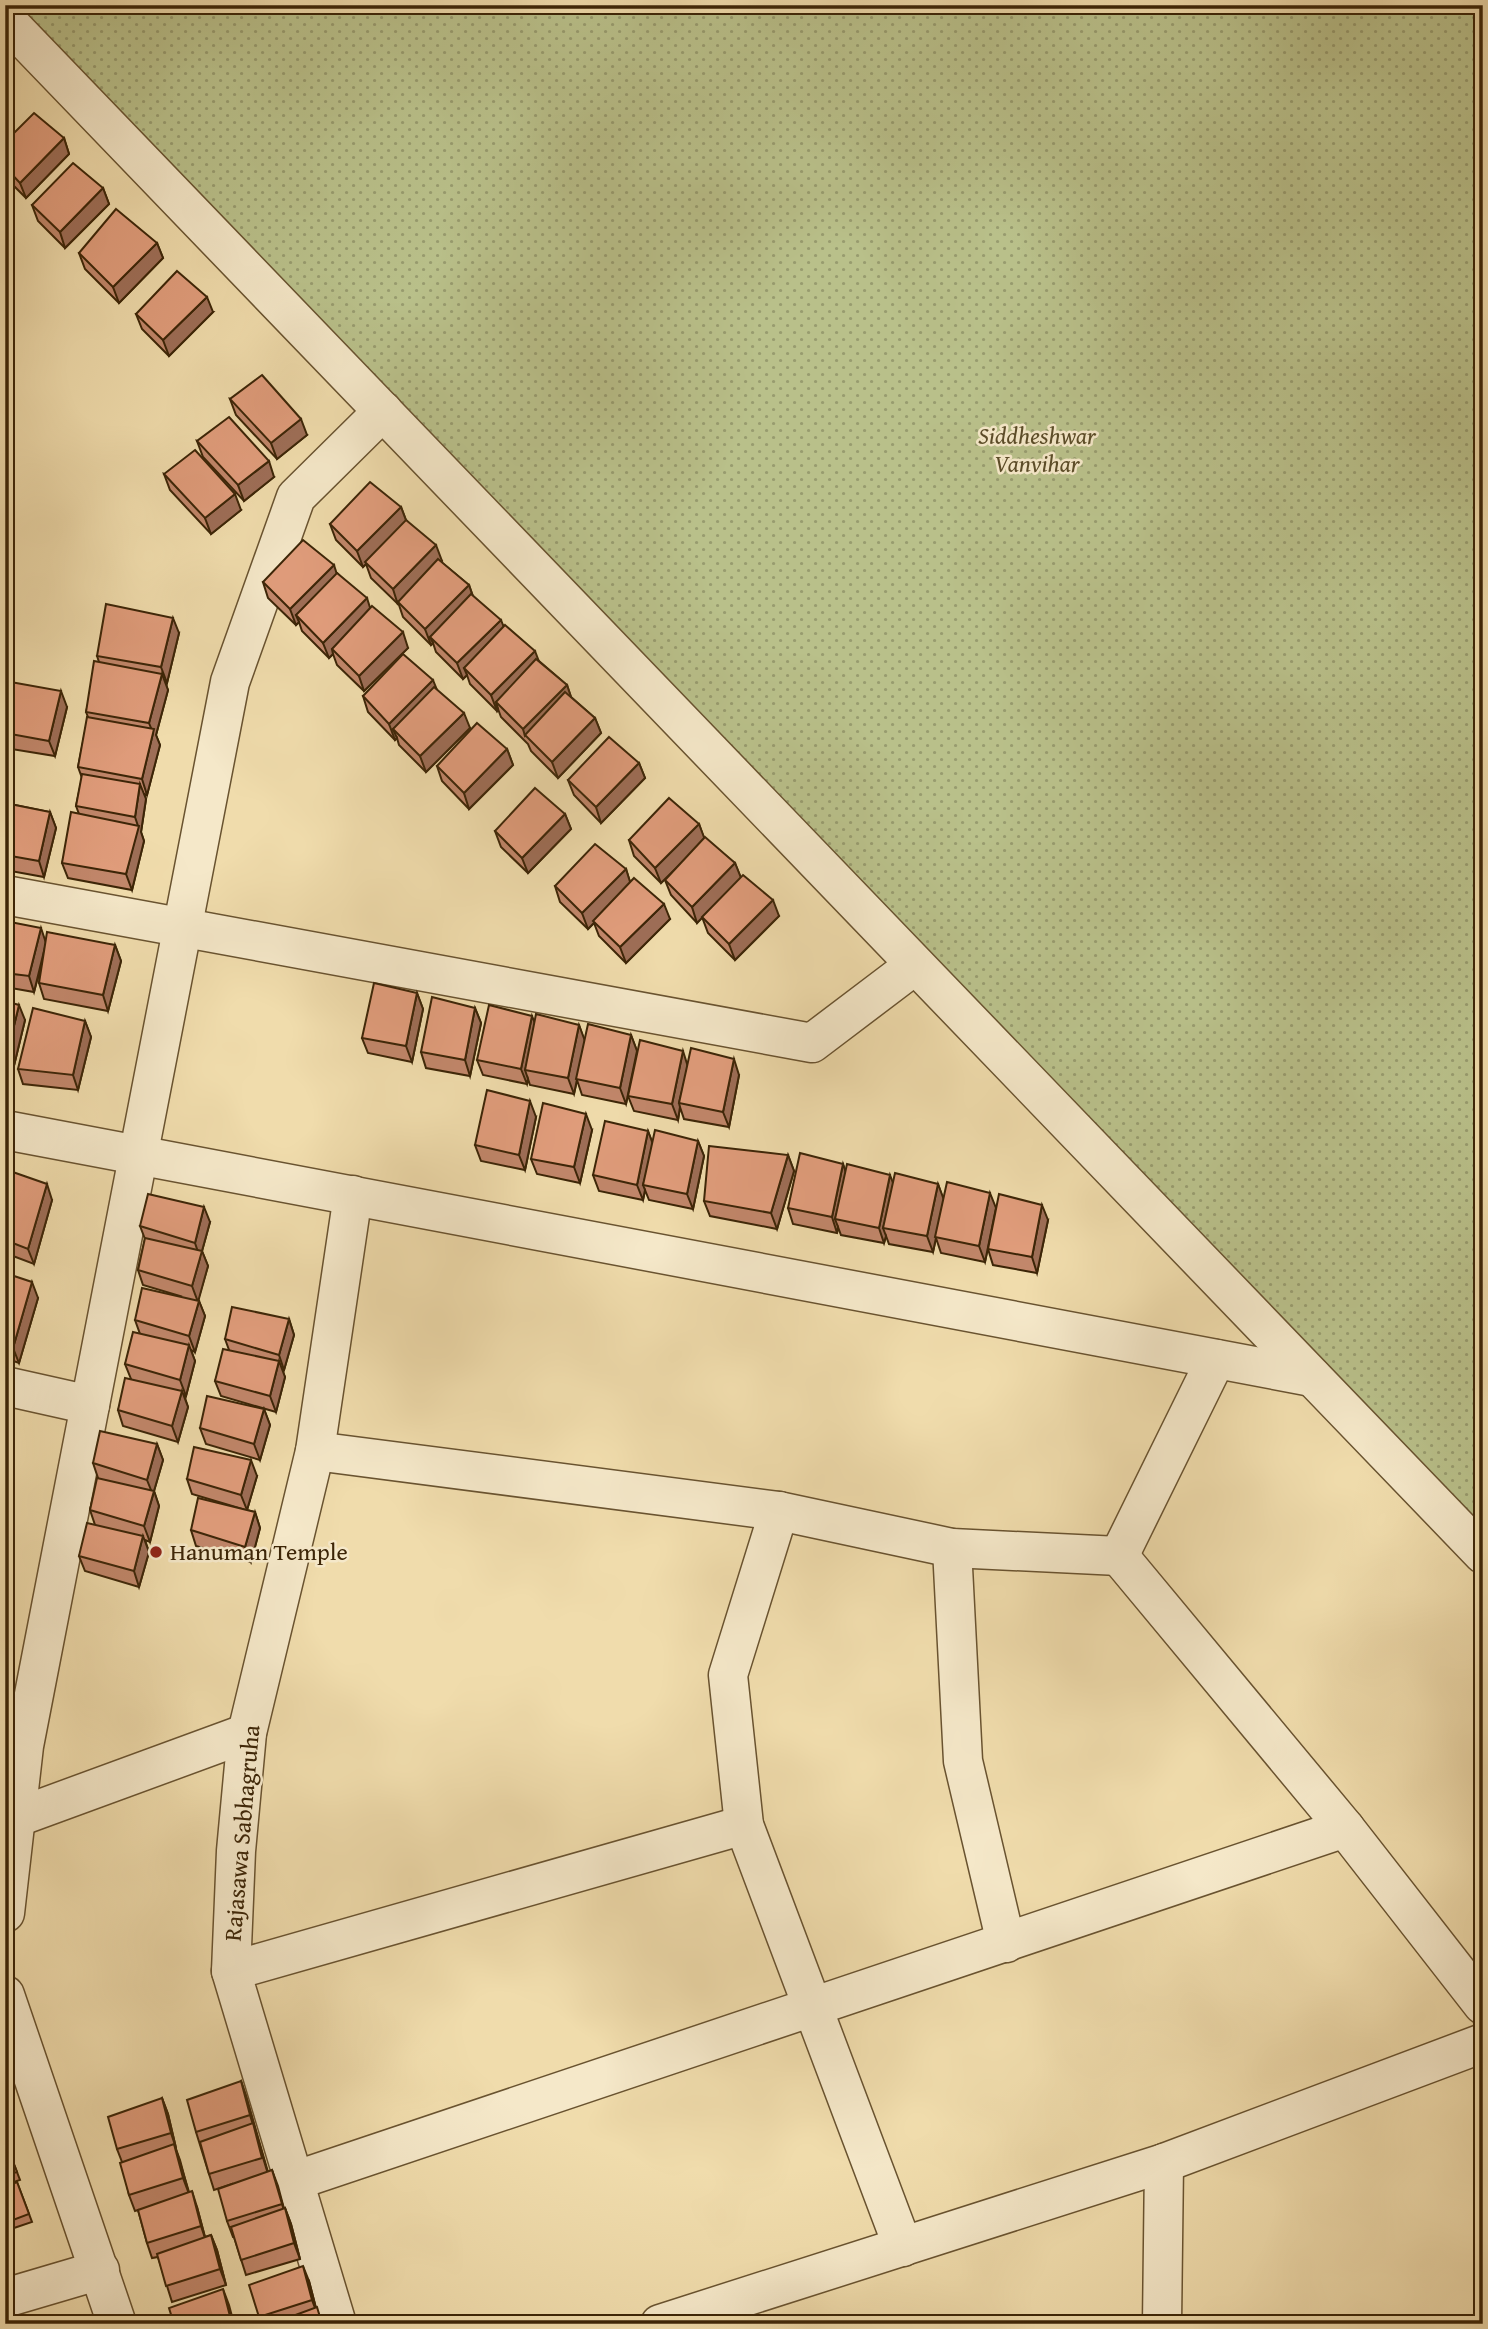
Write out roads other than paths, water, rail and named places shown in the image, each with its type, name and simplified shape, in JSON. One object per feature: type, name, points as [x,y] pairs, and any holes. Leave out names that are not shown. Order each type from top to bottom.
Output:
[{"type":"street","points":[[5,19],[1483,1554]]},
{"type":"street","points":[[5,1913],[24,1746],[230,682],[296,497],[383,411]]},
{"type":"street","points":[[5,895],[812,1043],[915,965]]},
{"type":"street","points":[[5,1130],[1312,1377]]},
{"type":"street","name":"Rajasawa Sabhagruha","points":[[337,2324],[231,1971],[236,1851],[247,1733],[315,1451],[353,1195]]},
{"type":"street","points":[[1119,1556],[1216,1359]]},
{"type":"street","points":[[5,1387],[90,1405]]},
{"type":"street","points":[[315,1451],[779,1511],[953,1548],[1119,1556],[1345,1828],[1483,2005]]},
{"type":"street","points":[[779,1511],[729,1675],[744,1825],[903,2247]]},
{"type":"street","points":[[953,1548],[963,1761],[1006,1943]]},
{"type":"street","points":[[18,1817],[247,1733]]},
{"type":"street","points":[[231,1971],[744,1825]]},
{"type":"street","points":[[294,2181],[1345,1828]]},
{"type":"street","points":[[5,1994],[117,2324]]},
{"type":"street","points":[[660,2324],[1164,2163],[1483,2043]]},
{"type":"street","points":[[1162,2324],[1164,2163]]},
{"type":"street","points":[[5,2298],[100,2270]]},
{"type":"place","name":"Hanuman Temple","points":[[156,1552]]},
{"type":"park label","name":"Siddheshwar Vanvihar","points":[[1037,450]]}]
